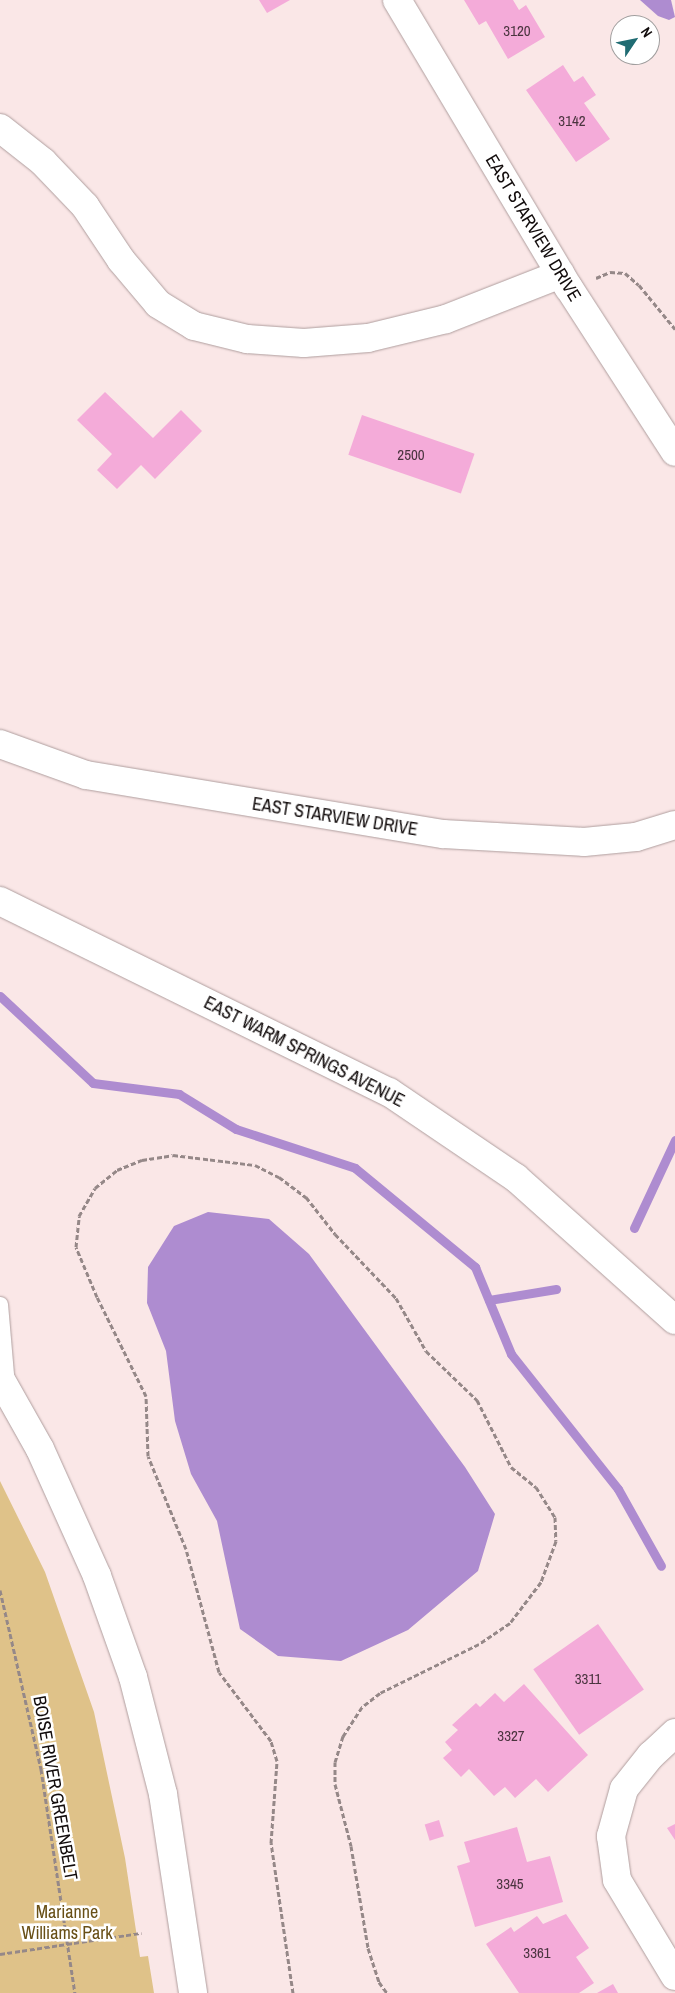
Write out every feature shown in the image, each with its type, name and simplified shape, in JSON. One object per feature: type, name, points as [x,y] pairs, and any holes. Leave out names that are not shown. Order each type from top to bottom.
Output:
[{"type":"street","name":"EAST STARVIEW DRIVE","points":[[397,0],[565,281],[675,452]]},
{"type":"street","points":[[0,128],[43,162],[85,206],[121,260],[158,304],[194,326],[257,339],[304,343],[368,338],[446,319],[565,281]]},
{"type":"street","name":"EAST STARVIEW DRIVE","points":[[0,744],[86,775],[443,834],[584,842],[636,837],[675,825]]},
{"type":"street","name":"EAST WARM SPRINGS AVENUE","points":[[0,901],[389,1092],[516,1178],[675,1320]]},
{"type":"street","points":[[4,1383],[40,1450],[97,1576],[133,1677],[163,1794],[193,1993]]},
{"type":"street","points":[[675,1733],[651,1754],[624,1789],[612,1836],[617,1880],[675,1976]]},
{"type":"lane","points":[[0,1304],[4,1383]]},
{"type":"path","points":[[565,281],[610,272],[625,273],[640,284],[675,329]]},
{"type":"path","points":[[293,1993],[271,1843],[277,1761],[271,1741],[219,1672],[186,1549],[148,1456],[146,1396],[97,1297],[76,1247],[79,1216],[95,1188],[117,1170],[134,1163],[173,1155],[255,1165],[278,1177],[306,1197],[335,1234],[396,1298],[426,1351],[477,1400],[511,1468],[536,1488],[555,1517],[556,1541],[541,1582],[510,1623],[479,1644],[380,1693],[362,1707],[343,1736],[335,1762],[334,1784],[352,1846],[368,1948],[379,1982],[387,1993]]},
{"type":"path","name":"BOISE RIVER GREENBELT","points":[[0,1590],[41,1769],[75,1993]]},
{"type":"path","points":[[0,1954],[141,1932]]},
{"type":"green space","name":"Marianne Williams Park","points":[[0,1481],[45,1572],[94,1712],[125,1858],[140,1957],[148,1956],[154,1993],[0,1993]]},
{"type":"shaded area","points":[[640,0],[671,0],[675,17],[669,20],[657,15]]},
{"type":"shaded area","points":[[208,1212],[269,1219],[309,1254],[465,1467],[495,1514],[478,1571],[408,1630],[341,1661],[278,1656],[240,1629],[217,1521],[191,1474],[175,1421],[166,1351],[147,1303],[148,1267],[174,1226]]},
{"type":"building","points":[[259,0],[290,0],[267,13]]},
{"type":"building","points":[[464,0],[513,0],[519,10],[526,5],[545,37],[508,59],[486,21],[479,25]]},
{"type":"building","points":[[563,65],[574,82],[583,76],[596,95],[584,103],[610,139],[576,162],[526,90]]},
{"type":"building","points":[[105,392],[153,438],[181,410],[202,431],[155,479],[141,465],[117,489],[97,470],[112,454],[77,420]]},
{"type":"building","points":[[362,415],[475,454],[461,493],[348,455]]},
{"type":"building","points":[[598,1624],[644,1690],[579,1735],[533,1669]]},
{"type":"building","points":[[524,1684],[588,1755],[548,1792],[536,1779],[515,1798],[505,1787],[494,1796],[469,1769],[461,1777],[443,1758],[452,1750],[445,1742],[458,1730],[452,1725],[476,1703],[480,1707],[495,1693],[504,1702]]},
{"type":"building","points":[[439,1820],[444,1836],[430,1841],[425,1824]]},
{"type":"building","points":[[675,1824],[675,1840],[667,1828]]},
{"type":"building","points":[[517,1827],[527,1862],[550,1856],[563,1902],[475,1927],[457,1866],[470,1862],[464,1842]]},
{"type":"building","points":[[566,1914],[589,1948],[576,1957],[594,1983],[579,1993],[519,1993],[486,1944],[511,1927],[514,1932],[537,1916],[543,1924]]},
{"type":"building","points":[[613,1984],[618,1993],[597,1993]]},
{"type":"waterway","points":[[0,996],[93,1083],[179,1094],[236,1129],[355,1168],[475,1267],[511,1354],[618,1489],[661,1566]]},
{"type":"waterway","points":[[634,1228],[675,1140]]},
{"type":"waterway","points":[[489,1300],[556,1289]]}]
